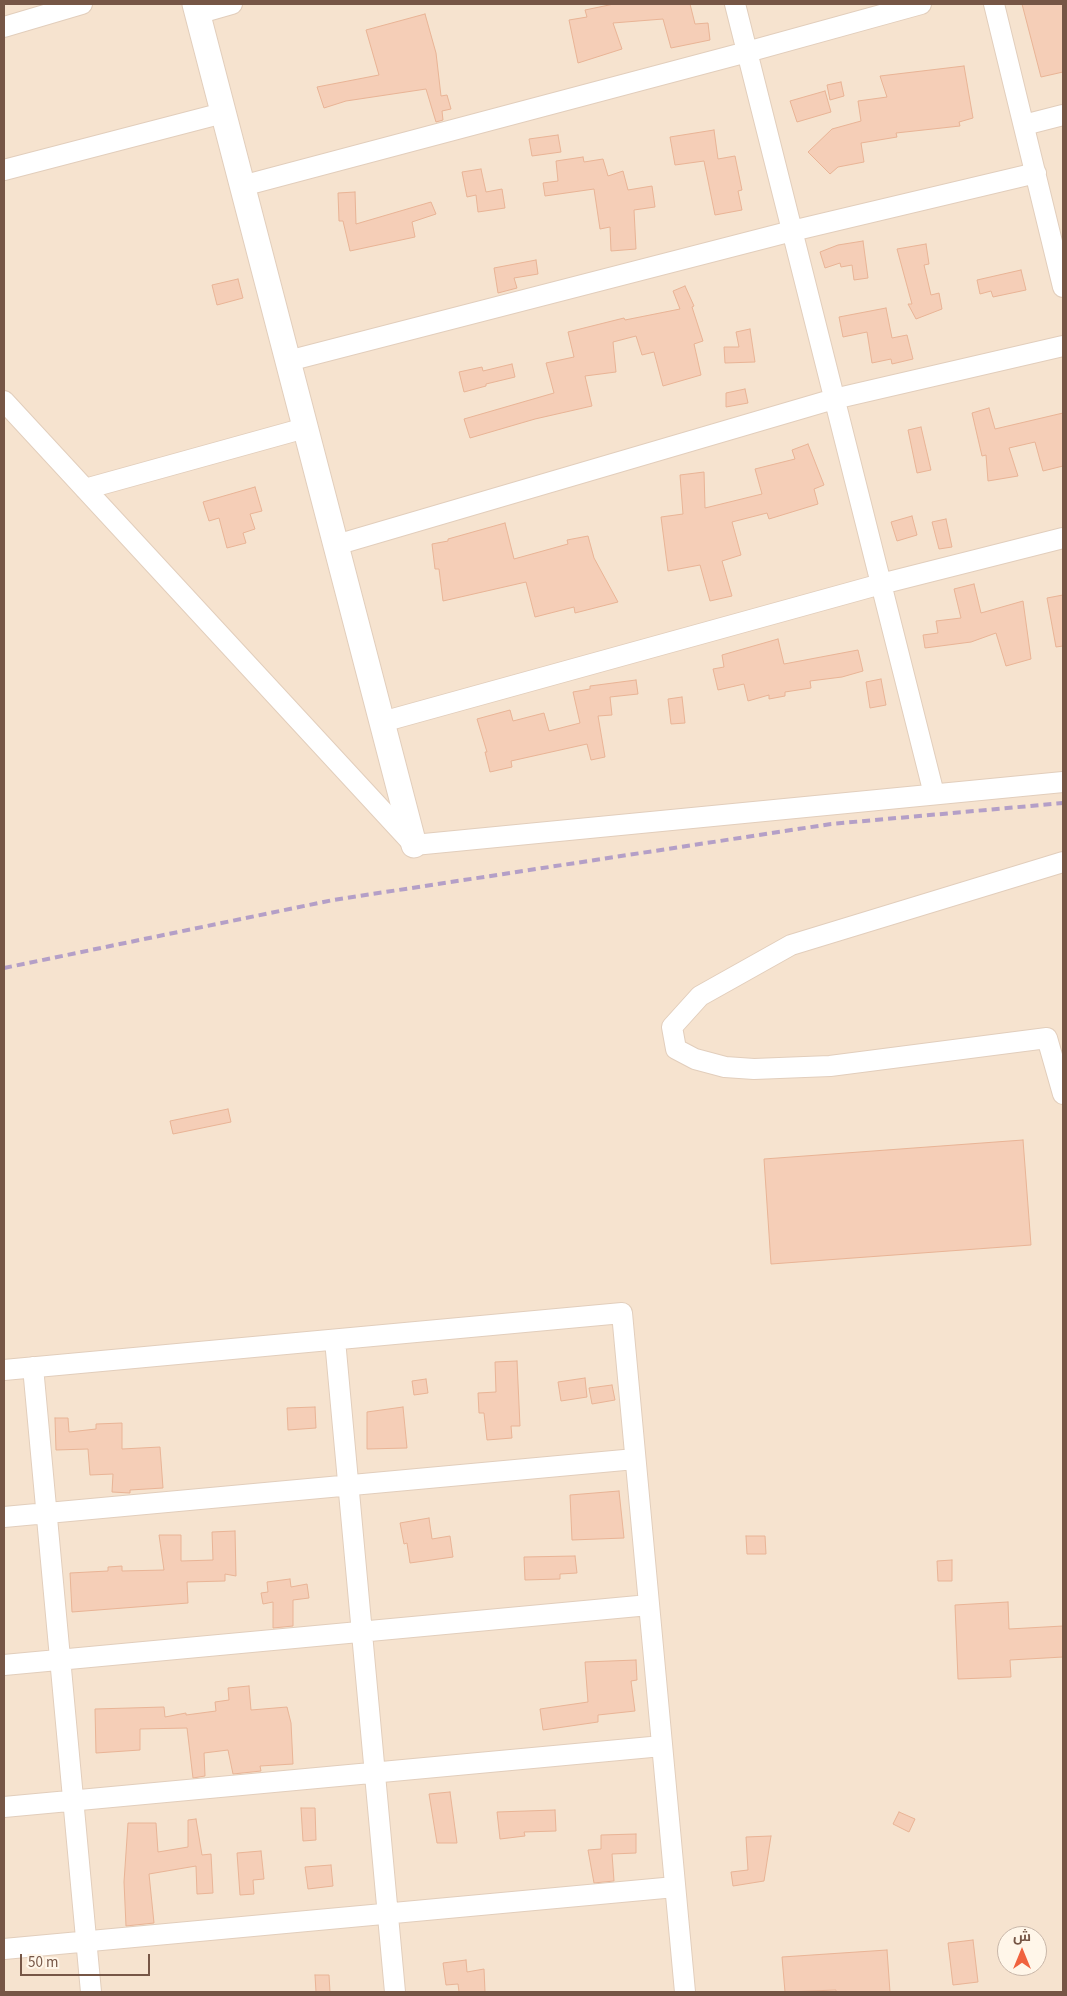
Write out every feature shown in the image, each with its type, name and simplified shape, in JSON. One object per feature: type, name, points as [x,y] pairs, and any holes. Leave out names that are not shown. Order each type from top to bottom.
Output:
[{"type":"street","points":[[4,27],[82,4]]},
{"type":"street","points":[[232,4],[196,9],[414,845]]},
{"type":"street","points":[[735,4],[934,794]]},
{"type":"street","points":[[242,186],[921,4]]},
{"type":"street","points":[[994,4],[1063,281]]},
{"type":"street","points":[[4,170],[223,113]]},
{"type":"street","points":[[1024,125],[1063,115]]},
{"type":"street","points":[[288,361],[792,231],[1036,173]]},
{"type":"street","points":[[336,545],[834,399],[1063,346]]},
{"type":"street","points":[[4,401],[414,845]]},
{"type":"street","points":[[85,489],[305,428]]},
{"type":"street","points":[[382,722],[881,584],[1063,538]]},
{"type":"street","points":[[414,845],[1063,782]]},
{"type":"street","points":[[1063,862],[791,944],[700,996],[672,1027],[676,1049],[695,1059],[724,1067],[754,1069],[830,1066],[1047,1038],[1063,1094]]},
{"type":"street","points":[[4,1370],[622,1313],[685,1992]]},
{"type":"street","points":[[335,1340],[395,1992]]},
{"type":"street","points":[[33,1368],[91,1992]]},
{"type":"street","points":[[4,1518],[636,1459]]},
{"type":"street","points":[[4,1664],[649,1606]]},
{"type":"street","points":[[4,1807],[662,1746]]},
{"type":"street","points":[[4,1949],[675,1887]]},
{"type":"shaded area","points":[[4,4],[1063,4],[1063,1992],[4,1992]]},
{"type":"building","points":[[614,4],[690,4],[695,24],[708,23],[710,40],[671,48],[663,19],[613,23],[622,49],[578,63],[569,20],[587,17],[585,10]]},
{"type":"building","points":[[1022,4],[1063,4],[1063,72],[1041,77]]},
{"type":"building","points":[[425,14],[436,53],[441,96],[447,95],[451,109],[442,111],[443,120],[436,122],[426,89],[346,101],[324,108],[317,87],[379,75],[366,30]]},
{"type":"building","points":[[964,66],[973,118],[959,122],[960,126],[896,133],[897,137],[861,143],[864,162],[838,167],[830,174],[808,152],[832,129],[861,121],[858,101],[887,97],[880,76]]},
{"type":"building","points":[[841,82],[844,96],[830,100],[827,85]]},
{"type":"building","points":[[825,91],[831,112],[797,122],[790,101]]},
{"type":"building","points":[[714,130],[718,159],[735,156],[742,190],[738,191],[742,210],[715,215],[704,161],[675,165],[670,137]]},
{"type":"building","points":[[558,135],[561,152],[532,156],[529,139]]},
{"type":"building","points":[[583,157],[584,162],[603,159],[608,176],[623,171],[628,190],[652,186],[655,207],[634,210],[636,249],[611,251],[610,227],[600,229],[594,189],[545,196],[543,183],[558,181],[556,161]]},
{"type":"building","points":[[481,169],[486,192],[502,189],[505,208],[478,212],[476,195],[467,197],[462,172]]},
{"type":"building","points":[[355,192],[356,224],[431,202],[436,214],[412,222],[415,237],[350,251],[343,221],[339,221],[338,193]]},
{"type":"building","points":[[863,241],[868,278],[854,280],[852,265],[841,267],[840,263],[825,268],[820,252],[838,245]]},
{"type":"building","points":[[926,244],[929,264],[924,265],[931,295],[939,293],[942,309],[916,319],[908,304],[912,304],[897,249]]},
{"type":"building","points":[[536,260],[538,274],[514,278],[517,288],[498,293],[494,268]]},
{"type":"building","points":[[1021,270],[1026,290],[993,297],[991,291],[980,294],[977,280]]},
{"type":"building","points":[[238,279],[243,298],[217,305],[212,285]]},
{"type":"building","points":[[685,286],[694,306],[692,307],[703,341],[694,344],[701,375],[663,386],[654,352],[642,355],[636,336],[613,342],[616,372],[585,376],[592,406],[535,419],[470,438],[464,419],[554,393],[546,363],[574,357],[568,332],[624,318],[625,320],[680,309],[673,291]]},
{"type":"building","points":[[886,308],[892,338],[907,335],[913,359],[892,364],[891,359],[872,363],[867,332],[843,337],[839,317]]},
{"type":"building","points":[[750,329],[755,362],[725,363],[724,347],[739,347],[736,332]]},
{"type":"building","points":[[512,364],[515,377],[464,392],[459,372],[482,367],[483,371]]},
{"type":"building","points":[[745,389],[748,403],[726,407],[726,393]]},
{"type":"building","points":[[989,408],[995,429],[1063,413],[1063,466],[1043,471],[1035,442],[1009,448],[1018,476],[988,481],[986,455],[982,456],[972,413]]},
{"type":"building","points":[[921,427],[931,470],[917,473],[908,430]]},
{"type":"building","points":[[808,444],[824,485],[814,489],[818,504],[769,519],[767,513],[732,522],[741,555],[722,561],[732,596],[710,601],[700,565],[668,571],[661,517],[683,514],[680,475],[704,472],[705,508],[762,494],[755,469],[795,459],[792,450]]},
{"type":"building","points":[[255,487],[262,511],[250,514],[255,529],[243,533],[246,543],[227,548],[219,518],[209,521],[203,502]]},
{"type":"building","points":[[912,516],[917,535],[897,541],[891,522]]},
{"type":"building","points":[[946,519],[952,547],[939,549],[932,522]]},
{"type":"building","points":[[505,523],[514,559],[568,544],[567,540],[588,536],[594,558],[618,602],[575,613],[574,607],[535,617],[526,582],[443,601],[439,569],[435,569],[432,544],[448,541],[448,539]]},
{"type":"building","points":[[974,584],[981,613],[1023,601],[1031,659],[1006,666],[996,633],[971,642],[925,648],[923,635],[938,633],[936,621],[961,618],[954,589]]},
{"type":"building","points":[[1063,595],[1063,646],[1056,647],[1047,598]]},
{"type":"building","points":[[778,639],[784,664],[858,650],[863,671],[842,677],[810,681],[811,688],[785,692],[785,696],[769,699],[769,695],[748,701],[744,684],[718,690],[713,669],[724,667],[722,655]]},
{"type":"building","points":[[881,679],[886,705],[870,708],[866,682]]},
{"type":"building","points":[[636,680],[638,694],[610,697],[612,715],[598,716],[605,757],[591,760],[587,744],[511,761],[512,767],[490,772],[485,752],[487,752],[477,719],[510,710],[513,721],[544,713],[549,731],[580,723],[573,692],[590,689],[590,686]]},
{"type":"building","points":[[682,697],[685,723],[671,724],[668,699]]},
{"type":"building","points":[[228,1109],[231,1122],[173,1134],[170,1121]]},
{"type":"building","points":[[1023,1140],[1031,1245],[771,1264],[764,1159]]},
{"type":"building","points":[[517,1361],[520,1426],[511,1426],[512,1438],[487,1440],[484,1413],[479,1413],[478,1393],[496,1392],[495,1362]]},
{"type":"building","points":[[585,1378],[587,1397],[561,1401],[558,1382]]},
{"type":"building","points":[[426,1379],[428,1393],[414,1395],[412,1381]]},
{"type":"building","points":[[612,1385],[615,1400],[592,1404],[589,1388]]},
{"type":"building","points":[[315,1407],[316,1428],[288,1430],[287,1408]]},
{"type":"building","points":[[403,1407],[407,1448],[367,1449],[367,1412]]},
{"type":"building","points":[[55,1418],[68,1418],[69,1432],[96,1429],[96,1424],[122,1423],[122,1449],[160,1447],[163,1488],[130,1490],[130,1493],[112,1492],[113,1474],[90,1475],[88,1449],[56,1450]]},
{"type":"building","points":[[619,1491],[624,1538],[572,1540],[570,1495]]},
{"type":"building","points":[[429,1518],[432,1539],[450,1536],[453,1557],[410,1563],[407,1543],[404,1544],[400,1523]]},
{"type":"building","points":[[235,1531],[236,1576],[225,1574],[225,1581],[187,1582],[188,1603],[72,1612],[70,1573],[108,1571],[108,1567],[122,1566],[122,1571],[164,1570],[159,1535],[181,1535],[181,1561],[213,1560],[212,1532]]},
{"type":"building","points":[[746,1536],[765,1536],[766,1554],[747,1554]]},
{"type":"building","points":[[575,1556],[577,1573],[560,1574],[560,1579],[525,1580],[524,1557]]},
{"type":"building","points":[[952,1560],[952,1581],[938,1581],[937,1561]]},
{"type":"building","points":[[290,1579],[291,1587],[307,1584],[309,1598],[293,1600],[293,1626],[273,1628],[273,1602],[263,1604],[261,1593],[268,1592],[267,1582]]},
{"type":"building","points":[[1008,1602],[1009,1629],[1063,1626],[1063,1657],[1010,1660],[1011,1677],[958,1679],[955,1605]]},
{"type":"building","points":[[636,1660],[637,1680],[631,1681],[635,1711],[598,1715],[598,1722],[543,1730],[540,1709],[588,1702],[585,1662]]},
{"type":"building","points":[[249,1686],[251,1710],[287,1707],[291,1723],[293,1764],[260,1766],[261,1771],[233,1774],[228,1750],[204,1753],[205,1776],[193,1778],[187,1728],[140,1729],[140,1750],[96,1753],[95,1709],[164,1707],[165,1717],[186,1713],[186,1715],[216,1711],[215,1702],[229,1700],[228,1688]]},
{"type":"building","points":[[450,1792],[457,1843],[437,1843],[429,1794]]},
{"type":"building","points":[[301,1808],[315,1808],[316,1840],[303,1841]]},
{"type":"building","points":[[555,1810],[556,1831],[524,1832],[525,1836],[500,1839],[497,1812]]},
{"type":"building","points":[[899,1812],[915,1819],[909,1832],[893,1824]]},
{"type":"building","points":[[196,1819],[202,1855],[211,1854],[213,1893],[197,1894],[196,1866],[149,1874],[154,1923],[126,1926],[124,1882],[128,1823],[156,1823],[158,1852],[188,1847],[188,1820]]},
{"type":"building","points":[[636,1834],[636,1853],[612,1854],[614,1881],[594,1883],[588,1850],[601,1849],[601,1835]]},
{"type":"building","points":[[771,1836],[764,1881],[733,1886],[731,1872],[748,1870],[746,1837]]},
{"type":"building","points":[[261,1851],[264,1879],[253,1880],[254,1894],[240,1895],[237,1853]]},
{"type":"building","points":[[331,1865],[333,1886],[308,1889],[305,1867]]},
{"type":"building","points":[[973,1940],[978,1982],[953,1985],[948,1943]]},
{"type":"building","points":[[887,1950],[890,1992],[836,1992],[836,1990],[785,1992],[782,1957]]},
{"type":"building","points":[[466,1960],[467,1972],[484,1969],[485,1992],[459,1992],[458,1984],[446,1985],[443,1963]]},
{"type":"building","points":[[315,1975],[329,1975],[330,1992],[316,1992]]},
{"type":"railway","points":[[4,968],[333,900],[831,824],[1063,803]]}]
